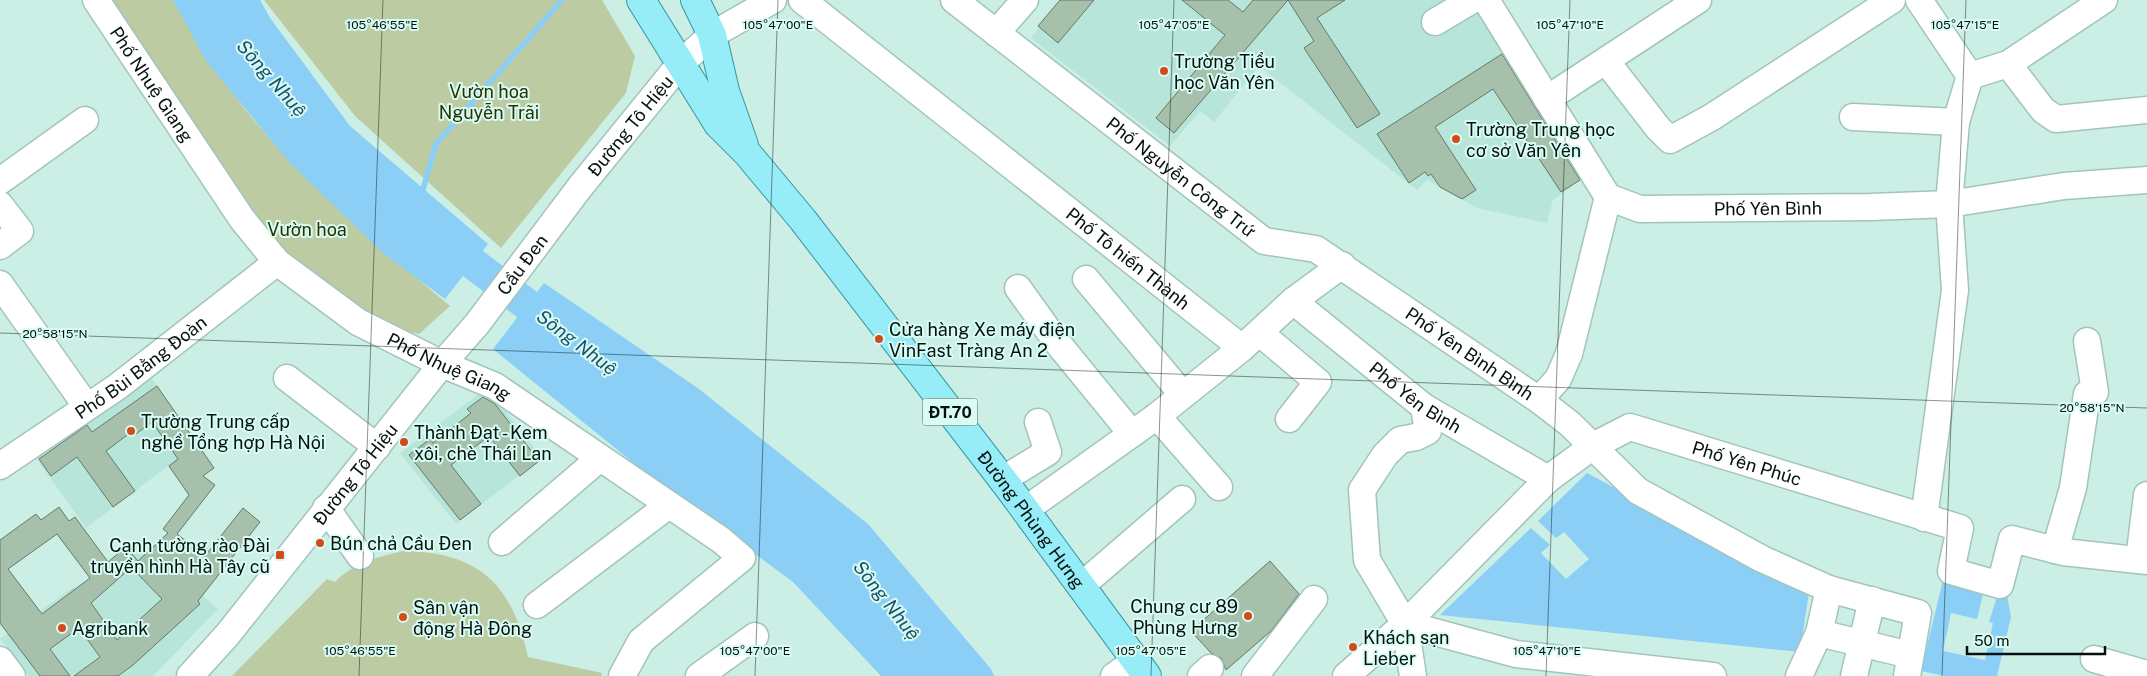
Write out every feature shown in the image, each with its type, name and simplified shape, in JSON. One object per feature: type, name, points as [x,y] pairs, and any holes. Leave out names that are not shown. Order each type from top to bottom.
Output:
[{"type":"main road","name":"Đường Phùng Hưng","points":[[641,0],[718,124],[746,153],[803,220],[1025,510],[1081,586],[1132,671]]},
{"type":"main road","name":"Đường Phùng Hưng","points":[[695,0],[712,35],[725,91],[746,153]]},
{"type":"street","name":"Phố Nhuệ Giang","points":[[96,0],[242,219],[277,262],[358,322],[442,364],[495,386],[669,505],[742,558],[641,641],[622,676]]},
{"type":"street","name":"Đường Tô Hiệu","points":[[580,187],[680,64],[712,35],[773,0]]},
{"type":"street","name":"Phố Tô hiến Thành","points":[[802,0],[1087,224],[1251,340],[1318,382],[1289,419]]},
{"type":"street","name":"Phố Nguyễn Công Trứ","points":[[954,0],[1264,241],[1316,249],[1342,266]]},
{"type":"street","points":[[996,33],[1025,0]]},
{"type":"street","points":[[1435,22],[1472,0]]},
{"type":"street","points":[[1486,0],[1608,197],[1569,354],[1558,379],[1539,400]]},
{"type":"street","points":[[1547,99],[1698,0]]},
{"type":"street","points":[[1606,61],[1658,128],[1670,140],[1712,117],[1892,0]]},
{"type":"street","points":[[1919,0],[1970,76]]},
{"type":"street","points":[[1970,76],[2008,64],[2104,0]]},
{"type":"street","points":[[2008,64],[2043,110],[2056,119],[2147,110]]},
{"type":"street","points":[[1924,518],[1953,307],[1954,290],[1949,204],[1956,122],[1970,76]]},
{"type":"street","points":[[1853,117],[1956,122]]},
{"type":"street","points":[[0,181],[85,120]]},
{"type":"street","name":"Phố Yên Bình","points":[[1608,197],[1640,209],[1871,208],[1949,204],[2064,186],[2147,180]]},
{"type":"street","name":"Cầu Đen","points":[[463,341],[580,187]]},
{"type":"street","points":[[0,205],[20,231],[0,246]]},
{"type":"street","name":"Phố Bùi Bằng Đoàn","points":[[0,466],[118,386],[277,262]]},
{"type":"street","points":[[1025,510],[1157,416],[1251,340],[1293,301],[1342,266]]},
{"type":"street","name":"Phố Yên Bình Bình","points":[[1342,266],[1539,400],[1594,446],[1638,491],[1762,559],[1829,589],[1918,613],[1909,665]]},
{"type":"street","points":[[1086,279],[1184,395]]},
{"type":"street","points":[[0,284],[87,407]]},
{"type":"street","points":[[1018,288],[1056,341],[1132,434]]},
{"type":"street","name":"Phố Yên Bình","points":[[1293,301],[1424,407],[1548,479]]},
{"type":"street","name":"Đường Tô Hiệu","points":[[190,676],[228,634],[326,508],[442,364],[463,341]]},
{"type":"street","points":[[2055,550],[2073,488],[2087,394],[2095,392],[2087,341]]},
{"type":"street","points":[[287,378],[377,446]]},
{"type":"street","points":[[1414,676],[1405,624],[1367,560],[1362,490],[1385,455],[1400,440],[1416,437],[1428,431],[1424,407]]},
{"type":"street","points":[[1157,416],[1219,487]]},
{"type":"street","points":[[1002,480],[1048,452],[1038,422]]},
{"type":"street","name":"Phố Yên Phúc","points":[[1346,676],[1405,624],[1548,479],[1594,446],[1630,427],[1960,528],[1951,571],[2000,585],[2012,538],[2055,550],[2143,560]]},
{"type":"street","points":[[502,542],[600,458]]},
{"type":"street","points":[[2143,560],[2147,495]]},
{"type":"street","points":[[1081,586],[1182,499]]},
{"type":"street","points":[[537,605],[669,505]]},
{"type":"street","points":[[326,508],[360,556]]},
{"type":"street","points":[[1799,676],[1820,633],[1829,589]]},
{"type":"street","points":[[1255,676],[1314,599]]},
{"type":"street","points":[[1854,676],[1872,600]]},
{"type":"street","points":[[1405,624],[1516,654],[1532,666],[1701,675]]},
{"type":"street","points":[[1820,633],[1862,643],[1909,665]]},
{"type":"street","points":[[699,676],[755,636]]},
{"type":"street","points":[[2094,658],[2147,674]]},
{"type":"street","points":[[0,660],[12,676]]},
{"type":"shaded area","name":"Trường Trung học cơ sở Văn Yên","points":[[1060,0],[1471,0],[1586,176],[1553,200],[1547,223],[1477,208],[1427,180],[1417,190],[1259,66],[1214,122],[1200,111],[1170,146],[1031,38]]},
{"type":"shaded area","name":"Trường Trung cấp nghề Tổng hợp Hà Nội","points":[[150,376],[214,468],[185,489],[168,466],[86,528],[36,458]]},
{"type":"shaded area","points":[[484,390],[492,393],[542,458],[456,524],[400,453]]},
{"type":"shaded area","points":[[145,537],[161,558],[218,609],[153,676],[29,676],[0,639],[74,587],[76,590]]},
{"type":"green space","name":"Vườn hoa","points":[[100,0],[173,0],[232,91],[276,145],[323,194],[450,306],[419,334],[362,321],[282,258]]},
{"type":"green space","name":"Vườn hoa Nguyễn Trãi","points":[[264,0],[602,0],[635,56],[626,93],[501,248],[355,116]]},
{"type":"green space","name":"Sân vận động Hà Đông","points":[[403,551],[430,553],[452,558],[472,566],[488,577],[501,592],[512,610],[528,657],[602,673],[601,676],[232,676],[327,579],[335,582],[358,565],[375,558]]},
{"type":"water","points":[[173,0],[260,0],[270,18],[350,126],[488,244],[445,299],[384,254],[291,164],[206,61]]},
{"type":"water","points":[[544,283],[699,389],[868,524],[991,669],[994,676],[881,676],[793,582],[641,469],[493,349]]},
{"type":"water","points":[[1587,473],[1809,592],[1800,652],[1440,615],[1531,528],[1550,545],[1541,553],[1566,579],[1589,559],[1564,532],[1556,538],[1538,521]]},
{"type":"water","points":[[1945,572],[1985,586],[1977,619],[1951,613],[1943,651],[1985,660],[1993,623],[1989,622],[1999,590],[2006,589],[2011,617],[1997,676],[1945,676],[1921,671]]},
{"type":"building","points":[[1060,0],[1094,0],[1058,43],[1038,26]]},
{"type":"building","points":[[1182,0],[1228,0],[1243,12],[1253,0],[1288,0],[1174,133],[1156,118],[1225,35]]},
{"type":"building","points":[[1288,0],[1345,0],[1317,18],[1380,114],[1357,128],[1304,48],[1314,41]]},
{"type":"building","points":[[1502,54],[1580,180],[1561,192],[1493,89],[1435,127],[1476,190],[1462,199],[1440,187],[1431,174],[1428,176],[1425,172],[1409,183],[1377,134]]},
{"type":"building","points":[[157,386],[214,468],[203,476],[215,485],[177,534],[205,556],[243,508],[260,522],[198,601],[200,604],[133,665],[118,676],[74,676],[100,657],[79,628],[50,649],[70,676],[40,676],[0,623],[0,540],[36,514],[41,520],[59,507],[69,521],[75,517],[108,562],[126,547],[138,561],[168,533],[163,529],[189,495],[169,466],[178,459],[152,422],[136,434],[134,430],[106,451],[135,491],[113,507],[77,457],[51,476],[39,459],[87,425],[92,432]],"holes":[[[57,534],[90,578],[42,614],[8,569]],[[131,567],[162,599],[117,640],[91,603]]]},
{"type":"building","points":[[483,397],[495,404],[539,461],[520,476],[489,436],[451,465],[481,504],[460,520],[409,455],[430,439],[433,443],[471,413],[467,409]]},
{"type":"building","name":"Chung cư 89 Phùng Hưng","points":[[1270,561],[1299,594],[1271,631],[1226,670],[1221,658],[1211,653],[1191,631]]},
{"type":"waterway","points":[[422,193],[436,144],[562,0]]},
{"type":"waterway","name":"Sông Nhuệ","points":[[438,237],[562,331]]},
{"type":"place","name":"Trường Tiểu học Văn Yên","points":[[1164,71]]},
{"type":"place","name":"Trường Trung học cơ sở Văn Yên","points":[[1456,139]]},
{"type":"place","name":"Cửa hàng Xe máy điện VinFast Tràng An 2","points":[[879,339]]},
{"type":"place","name":"Trường Trung cấp nghề Tổng hợp Hà Nội","points":[[131,431]]},
{"type":"place","name":"Thành Đạt - Kem xôi, chè Thái Lan","points":[[404,442]]},
{"type":"place","name":"Bún chả Cầu Đen","points":[[320,543]]},
{"type":"place","name":"Cạnh tường rào Đài truyền hình Hà Tây cũ","points":[[280,555]]},
{"type":"place","name":"Chung cư 89 Phùng Hưng","points":[[1248,616]]},
{"type":"place","name":"Sân vận động Hà Đông","points":[[403,617]]},
{"type":"place","name":"Agribank","points":[[62,628]]},
{"type":"place","name":"Khách sạn Lieber","points":[[1353,647]]}]
